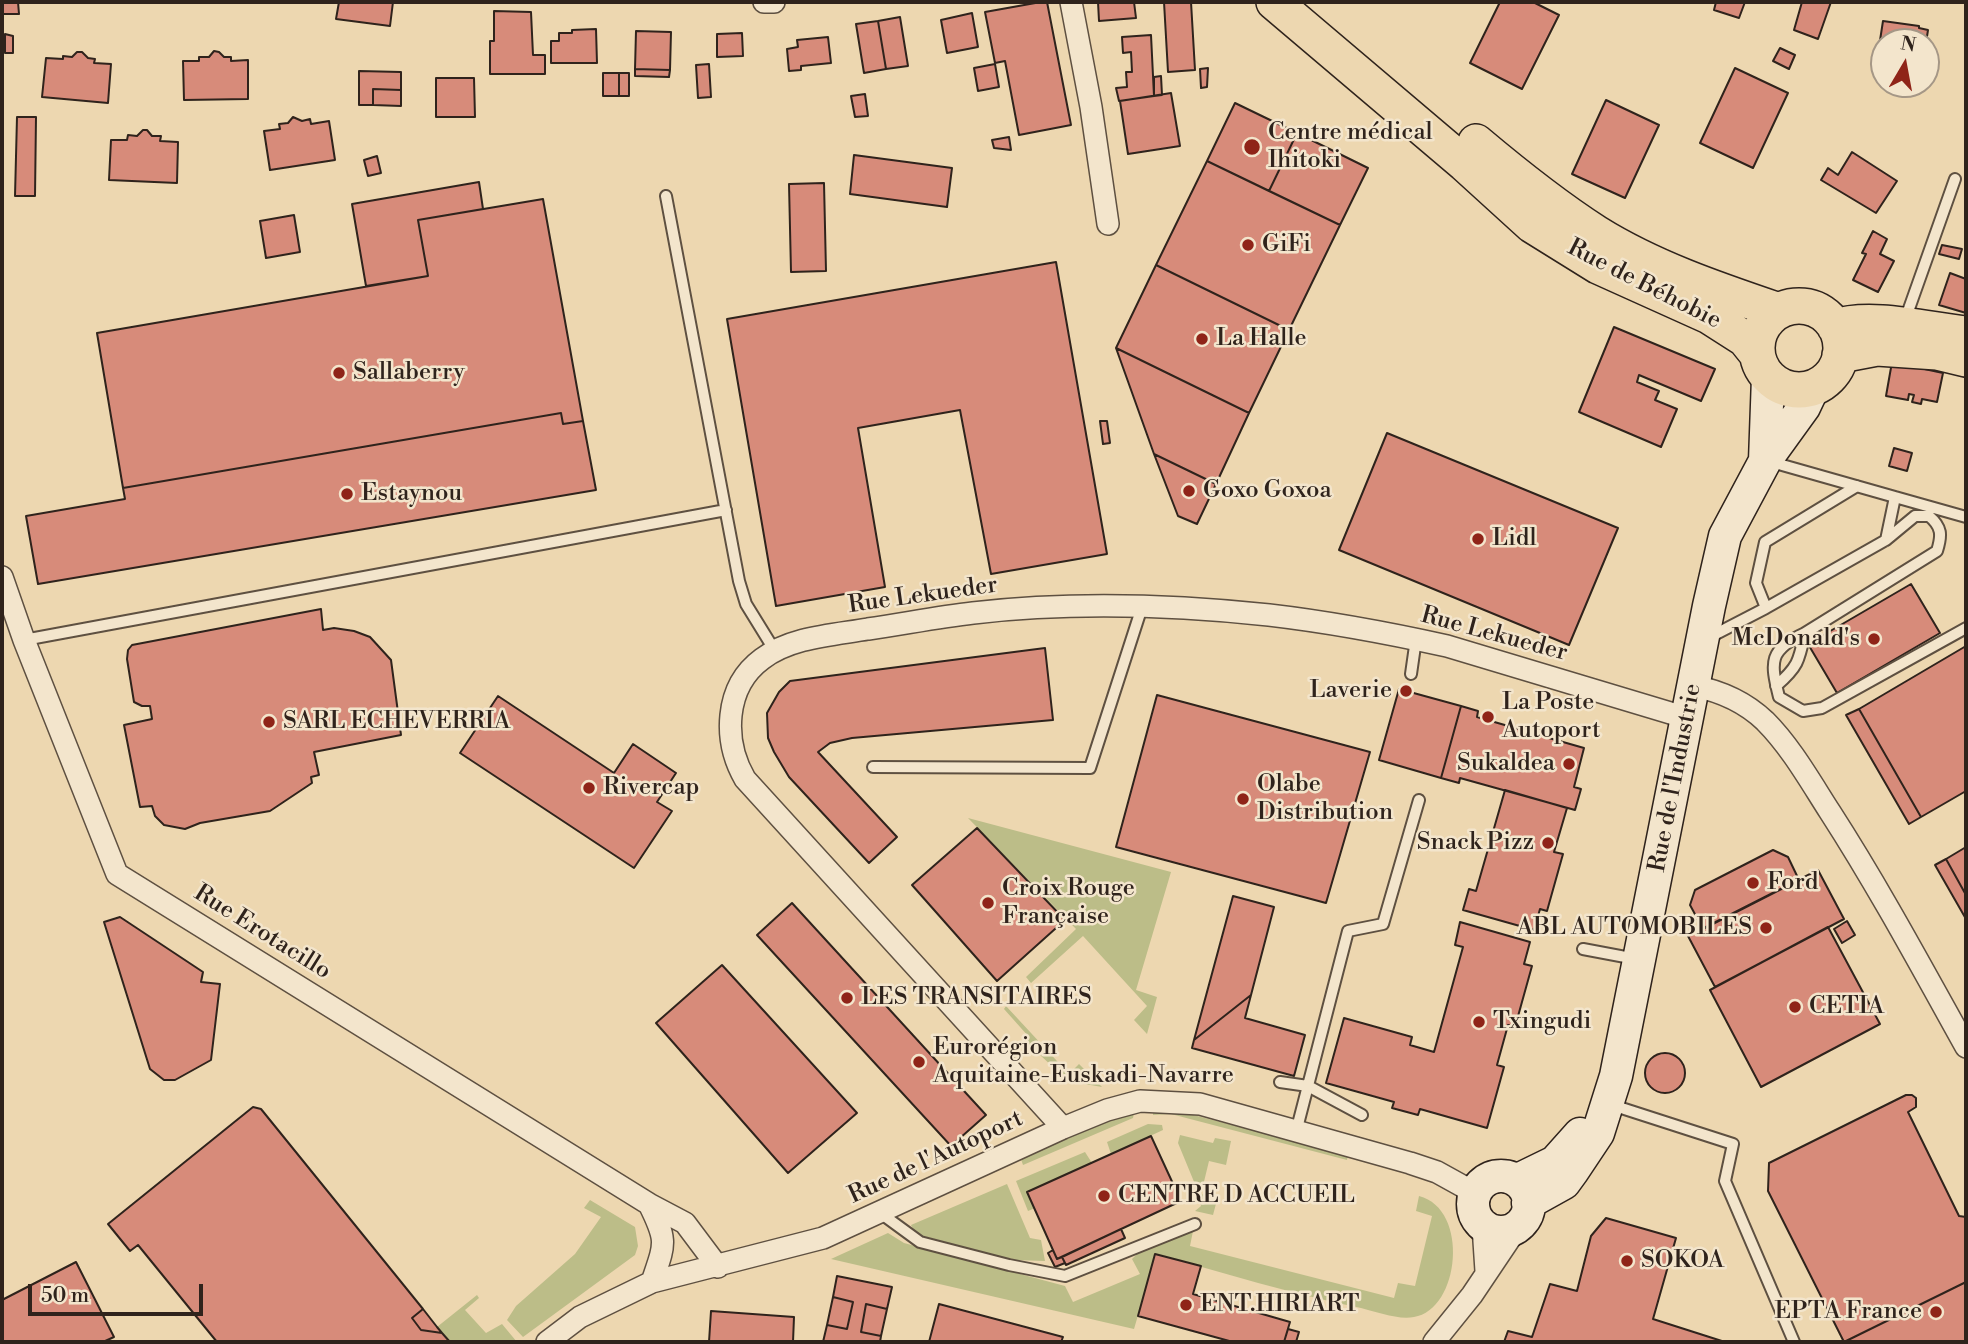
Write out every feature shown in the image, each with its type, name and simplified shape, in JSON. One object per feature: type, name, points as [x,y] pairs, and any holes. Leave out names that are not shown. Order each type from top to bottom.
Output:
[{"type":"main road","name":"Rue de Béhobie","points":[[1274,2],[1474,171],[1532,225],[1598,266],[1709,316],[1745,339],[1762,365]]},
{"type":"main road","name":"Rue de Béhobie","points":[[1312,2],[1499,162],[1597,233],[1649,261],[1779,311]]},
{"type":"main road","points":[[1837,341],[1827,317],[1804,306],[1779,311],[1769,318],[1757,341],[1762,365],[1785,388],[1795,390],[1813,388],[1832,374],[1837,341],[1846,323],[1966,359]]},
{"type":"main road","points":[[1903,338],[1966,334]]},
{"type":"street","points":[[764,2],[774,2]]},
{"type":"street","points":[[1071,2],[1091,107],[1108,224]]},
{"type":"street","points":[[1903,338],[1966,370]]},
{"type":"street","name":"Rue de l'Industrie","points":[[1762,365],[1765,461]]},
{"type":"street","name":"Rue de l'Industrie","points":[[1483,1226],[1504,1232],[1521,1204],[1606,1103],[1616,1076],[1702,640],[1726,536],[1765,461],[1804,407],[1813,388]]},
{"type":"street","name":"Rue Erotacillo","points":[[2,577],[24,640],[117,874],[649,1204],[685,1223],[718,1267]]},
{"type":"street","name":"Rue Lekueder","points":[[1063,1128],[745,779],[736,763],[729,725],[738,688],[750,670],[762,659],[787,644],[975,613],[1142,607],[1269,615],[1416,639],[1687,718]]},
{"type":"street","points":[[1694,686],[1736,700],[1763,720],[1788,747],[1875,882],[1966,1047]]},
{"type":"street","name":"Rue de l'Autoport","points":[[547,1342],[580,1317],[652,1282],[823,1238],[1063,1128],[1121,1105],[1156,1101],[1200,1104],[1410,1163],[1437,1172],[1475,1193]]},
{"type":"street","name":"Rue de l'Industrie","points":[[1475,1193],[1486,1179],[1495,1176],[1521,1204]]},
{"type":"street","points":[[1475,1193],[1476,1218],[1483,1226],[1486,1271]]},
{"type":"street","points":[[649,1204],[663,1231],[663,1252],[652,1282]]},
{"type":"street","name":"Rue de l'Industrie","points":[[1434,1342],[1472,1295],[1521,1204]]},
{"type":"lane","points":[[1903,338],[1955,179]]},
{"type":"lane","points":[[666,195],[739,581],[746,604],[775,651]]},
{"type":"lane","points":[[1765,461],[1966,517]]},
{"type":"lane","points":[[1766,608],[1756,583],[1765,542],[1857,486]]},
{"type":"lane","points":[[1886,540],[1895,497]]},
{"type":"lane","points":[[24,640],[726,510]]},
{"type":"lane","points":[[1702,640],[1766,608],[1886,540],[1915,516],[1930,516],[1939,524],[1942,536],[1937,551],[1785,643],[1777,653],[1772,670],[1779,697],[1802,711],[1822,708],[1966,628]]},
{"type":"lane","points":[[873,767],[1090,768],[1142,607]]},
{"type":"lane","points":[[1776,686],[1795,670],[1805,633]]},
{"type":"lane","points":[[1411,674],[1416,639]]},
{"type":"lane","points":[[1296,1132],[1348,931],[1383,923],[1419,800]]},
{"type":"lane","points":[[1583,949],[1640,960]]},
{"type":"lane","points":[[1280,1082],[1308,1086],[1362,1115]]},
{"type":"lane","points":[[1606,1103],[1733,1144],[1725,1181],[1794,1342]]},
{"type":"lane","points":[[879,1212],[920,1242],[1065,1276],[1195,1224]]},
{"type":"green space","points":[[968,818],[1171,872],[1136,990],[1157,997],[1147,1034],[1134,1020],[1147,1006],[1083,936],[1031,983],[1026,977],[1076,929]]},
{"type":"green space","points":[[1006,1006],[1069,1074],[1079,1064],[1102,1087],[1068,1081],[1025,1041],[1029,1037],[1004,1009]]},
{"type":"green space","points":[[1153,1111],[1178,1111],[1348,1155],[1347,1160],[1171,1114],[1153,1115]]},
{"type":"green space","points":[[1134,1113],[1133,1118],[1023,1165],[1021,1159],[1114,1118]]},
{"type":"green space","points":[[1148,1124],[1162,1125],[1163,1130],[1111,1154],[1107,1142]]},
{"type":"green space","points":[[1180,1135],[1213,1143],[1215,1138],[1231,1141],[1226,1165],[1209,1161],[1201,1194],[1217,1200],[1213,1215],[1195,1211],[1201,1206],[1178,1143]]},
{"type":"green space","points":[[1085,1152],[1092,1163],[1027,1192],[1035,1208],[1028,1211],[1016,1181]]},
{"type":"green space","points":[[1007,1184],[1030,1238],[1041,1240],[1045,1261],[1014,1260],[915,1234],[911,1225]]},
{"type":"green space","points":[[1419,1196],[1435,1205],[1446,1219],[1452,1238],[1453,1259],[1449,1279],[1441,1297],[1430,1310],[1408,1318],[1309,1296],[1156,1254],[1134,1329],[831,1259],[888,1233],[904,1243],[1065,1286],[1073,1302],[1140,1274],[1132,1259],[1141,1250],[1193,1231],[1190,1246],[1394,1298],[1398,1283],[1415,1286],[1432,1216],[1416,1211]]},
{"type":"green space","points":[[590,1200],[635,1227],[638,1246],[635,1255],[523,1337],[507,1320],[516,1306],[575,1254],[601,1217],[584,1208]]},
{"type":"green space","points":[[477,1295],[479,1298],[465,1310],[486,1333],[502,1324],[517,1342],[450,1342],[437,1327]]},
{"type":"building","points":[[2,2],[18,2],[19,14],[2,14]]},
{"type":"building","points":[[339,2],[393,2],[390,26],[336,19]]},
{"type":"building","points":[[1047,2],[1071,125],[1019,135],[1005,61],[995,63],[985,12]]},
{"type":"building","points":[[1098,2],[1134,2],[1136,18],[1099,21]]},
{"type":"building","points":[[1164,2],[1191,2],[1195,70],[1168,72]]},
{"type":"building","points":[[1500,2],[1533,2],[1559,15],[1522,89],[1470,63]]},
{"type":"building","points":[[1716,2],[1745,2],[1739,18],[1714,10]]},
{"type":"building","points":[[1802,2],[1831,2],[1818,39],[1794,30]]},
{"type":"building","points":[[494,11],[531,12],[533,55],[545,55],[545,74],[490,74]]},
{"type":"building","points":[[972,13],[978,47],[947,53],[941,20]]},
{"type":"building","points":[[900,17],[908,66],[886,69],[878,21]]},
{"type":"building","points":[[878,21],[886,69],[864,73],[856,24]]},
{"type":"building","points":[[1883,21],[1919,26],[1919,28],[1882,28]]},
{"type":"building","points":[[596,29],[597,63],[551,63],[551,41],[559,41],[559,33]]},
{"type":"building","points":[[636,31],[671,32],[670,70],[635,69]]},
{"type":"building","points":[[742,33],[743,56],[717,57],[717,34]]},
{"type":"building","points":[[5,34],[13,36],[13,53],[5,53]]},
{"type":"building","points":[[1151,35],[1154,96],[1119,101],[1116,88],[1127,87],[1126,72],[1132,72],[1131,52],[1123,53],[1122,37]]},
{"type":"building","points":[[828,37],[831,63],[801,66],[801,70],[789,71],[787,49],[798,47],[797,40]]},
{"type":"building","points":[[1780,48],[1795,55],[1789,69],[1773,61]]},
{"type":"building","points":[[214,51],[224,57],[231,57],[231,61],[248,60],[248,99],[184,100],[183,61],[199,61],[199,57],[209,57]]},
{"type":"building","points":[[77,52],[95,59],[94,63],[111,64],[108,103],[42,97],[46,58],[63,59],[63,56],[72,57]]},
{"type":"building","points":[[709,64],[711,97],[698,98],[696,65]]},
{"type":"building","points":[[995,64],[999,87],[978,91],[974,68]]},
{"type":"building","points":[[1208,68],[1207,87],[1201,88],[1200,69]]},
{"type":"building","points":[[1735,68],[1788,93],[1753,168],[1700,143]]},
{"type":"building","points":[[635,69],[670,70],[669,77],[635,76]]},
{"type":"building","points":[[359,71],[401,72],[401,90],[373,89],[373,105],[359,105]]},
{"type":"building","points":[[603,73],[619,73],[619,96],[603,96]]},
{"type":"building","points":[[619,73],[629,73],[629,96],[619,96]]},
{"type":"building","points":[[1161,76],[1162,95],[1154,96],[1154,77]]},
{"type":"building","points":[[436,78],[474,78],[475,117],[436,117]]},
{"type":"building","points":[[373,89],[401,90],[401,106],[373,105]]},
{"type":"building","points":[[1171,93],[1180,146],[1128,154],[1120,101]]},
{"type":"building","points":[[865,94],[868,116],[855,117],[851,96]]},
{"type":"building","points":[[1606,100],[1659,125],[1625,198],[1572,174]]},
{"type":"building","name":"Centre médical Ihitoki","points":[[1235,103],[1297,133],[1269,191],[1207,161]]},
{"type":"building","points":[[17,117],[36,117],[35,196],[15,196]]},
{"type":"building","points":[[293,117],[302,121],[310,119],[311,124],[329,121],[335,160],[270,170],[264,131],[280,129],[279,124],[288,123]]},
{"type":"building","points":[[147,130],[152,136],[161,136],[160,141],[178,142],[177,183],[109,180],[111,140],[127,140],[128,135],[137,136]]},
{"type":"building","points":[[1297,133],[1368,168],[1340,225],[1269,191]]},
{"type":"building","points":[[1009,137],[1011,150],[994,148],[992,140]]},
{"type":"building","points":[[1852,152],[1897,181],[1876,213],[1821,180],[1828,168],[1838,175]]},
{"type":"building","points":[[854,155],[952,168],[947,207],[850,194]]},
{"type":"building","points":[[377,156],[381,173],[368,176],[364,160]]},
{"type":"building","name":"GiFi","points":[[1207,161],[1340,225],[1289,330],[1156,265]]},
{"type":"building","points":[[479,182],[483,209],[418,220],[428,276],[366,286],[352,204]]},
{"type":"building","points":[[824,183],[826,271],[791,272],[789,184]]},
{"type":"building","name":"Sallaberry","points":[[543,199],[583,421],[563,424],[561,413],[123,488],[97,333],[428,276],[418,220]]},
{"type":"building","points":[[294,215],[300,252],[266,258],[260,221]]},
{"type":"building","points":[[1873,231],[1887,239],[1880,254],[1894,261],[1878,292],[1853,280],[1866,254],[1862,253]]},
{"type":"building","points":[[1942,245],[1962,249],[1959,259],[1939,254]]},
{"type":"building","points":[[1056,262],[1107,554],[991,574],[960,410],[858,428],[885,587],[776,606],[727,319]]},
{"type":"building","name":"La Halle","points":[[1156,265],[1289,330],[1249,413],[1116,348]]},
{"type":"building","points":[[1950,273],[1966,279],[1966,313],[1939,305]]},
{"type":"building","points":[[1614,327],[1715,369],[1701,401],[1639,375],[1637,382],[1659,391],[1655,400],[1677,409],[1661,447],[1579,412]]},
{"type":"building","points":[[1116,348],[1249,413],[1216,484],[1154,454]]},
{"type":"building","points":[[1892,362],[1943,373],[1937,402],[1922,399],[1921,404],[1912,402],[1914,395],[1909,394],[1908,400],[1886,396]]},
{"type":"building","name":"Estaynou","points":[[561,413],[563,424],[583,421],[596,490],[38,584],[26,516],[125,499],[123,488]]},
{"type":"building","points":[[1100,421],[1107,421],[1110,443],[1103,444]]},
{"type":"building","name":"Lidl","points":[[1387,433],[1618,528],[1569,645],[1339,550]]},
{"type":"building","points":[[1894,448],[1912,453],[1907,471],[1889,466]]},
{"type":"building","points":[[1154,454],[1216,484],[1197,524],[1178,516]]},
{"type":"building","name":"McDonald's","points":[[1911,584],[1940,633],[1837,693],[1808,644]]},
{"type":"building","name":"SARL ECHEVERRIA","points":[[321,609],[323,630],[334,628],[370,637],[391,660],[401,735],[314,752],[319,775],[311,777],[312,783],[270,811],[200,823],[185,829],[164,825],[155,816],[152,806],[140,807],[124,725],[152,719],[150,706],[134,702],[127,659],[132,645]]},
{"type":"building","points":[[1966,646],[1966,791],[1921,817],[1859,709]]},
{"type":"building","points":[[1045,648],[1053,720],[852,738],[830,743],[818,752],[897,837],[869,863],[789,777],[768,738],[767,713],[779,692],[790,681]]},
{"type":"building","points":[[1399,689],[1461,706],[1441,778],[1379,760]]},
{"type":"building","name":"Olabe Distribution","points":[[1157,695],[1370,752],[1326,903],[1116,847]]},
{"type":"building","name":"Rivercap","points":[[498,696],[614,773],[633,744],[676,773],[657,802],[672,811],[634,868],[460,753]]},
{"type":"building","points":[[1461,706],[1478,711],[1477,717],[1529,732],[1530,727],[1548,731],[1551,732],[1549,738],[1584,748],[1574,787],[1581,789],[1575,810],[1460,778],[1459,783],[1441,778]]},
{"type":"building","points":[[1859,709],[1921,817],[1909,824],[1846,715]]},
{"type":"building","points":[[1505,790],[1567,808],[1554,852],[1563,854],[1547,911],[1540,909],[1534,930],[1463,910],[1469,889],[1476,891]]},
{"type":"building","name":"Croix Rouge Française","points":[[977,828],[1065,920],[997,981],[912,885]]},
{"type":"building","points":[[1966,847],[1966,895],[1946,859]]},
{"type":"building","name":"ABL AUTOMOBILES","points":[[1773,850],[1788,857],[1799,880],[1703,929],[1690,905],[1695,890]]},
{"type":"building","points":[[1946,859],[1966,895],[1966,919],[1935,865]]},
{"type":"building","name":"ABL AUTOMOBILES","points":[[1818,870],[1844,919],[1715,987],[1688,936]]},
{"type":"building","points":[[1233,896],[1274,907],[1251,995],[1194,1040]]},
{"type":"building","name":"LES TRANSITAIRES","points":[[792,903],[986,1115],[951,1146],[757,935]]},
{"type":"building","points":[[120,917],[203,972],[201,982],[220,984],[211,1060],[175,1080],[164,1080],[150,1069],[104,922]]},
{"type":"building","points":[[1847,921],[1855,935],[1842,943],[1834,929]]},
{"type":"building","name":"Txingudi","points":[[1460,922],[1530,942],[1524,964],[1532,966],[1515,1027],[1508,1025],[1497,1065],[1504,1067],[1487,1128],[1420,1109],[1418,1115],[1392,1108],[1394,1102],[1326,1083],[1344,1018],[1412,1037],[1410,1045],[1434,1052],[1463,947],[1455,945]]},
{"type":"building","name":"CETIA","points":[[1828,927],[1880,1024],[1761,1087],[1710,990]]},
{"type":"building","points":[[722,965],[857,1113],[788,1173],[656,1023]]},
{"type":"building","points":[[1251,995],[1245,1018],[1305,1035],[1294,1076],[1192,1048],[1194,1040]]},
{"type":"building","points":[[1665,1053],[1673,1054],[1679,1059],[1684,1065],[1684,1081],[1679,1087],[1673,1092],[1665,1093],[1657,1092],[1651,1087],[1646,1081],[1645,1073],[1646,1065],[1651,1059],[1657,1054]]},
{"type":"building","points":[[1906,1095],[1916,1098],[1916,1107],[1908,1112],[1959,1216],[1966,1217],[1966,1282],[1844,1342],[1768,1191],[1769,1163]]},
{"type":"building","points":[[253,1107],[261,1109],[423,1309],[412,1318],[421,1330],[442,1333],[450,1342],[217,1342],[138,1245],[130,1251],[108,1224]]},
{"type":"building","name":"CENTRE D ACCUEIL","points":[[1151,1136],[1181,1201],[1057,1259],[1027,1192]]},
{"type":"building","name":"SOKOA","points":[[1606,1218],[1676,1238],[1653,1319],[1725,1342],[1504,1342],[1508,1331],[1532,1337],[1550,1284],[1577,1291],[1591,1236]]},
{"type":"building","points":[[1121,1229],[1125,1238],[1066,1265],[1062,1257]]},
{"type":"building","points":[[1053,1250],[1057,1259],[1062,1257],[1065,1263],[1055,1267],[1048,1253]]},
{"type":"building","name":"ENT.HIRIART","points":[[1155,1254],[1201,1266],[1193,1294],[1290,1322],[1284,1342],[1233,1342],[1138,1316]]},
{"type":"building","points":[[76,1262],[114,1337],[103,1342],[2,1342],[2,1300]]},
{"type":"building","points":[[837,1276],[892,1287],[887,1309],[866,1304],[861,1332],[881,1336],[880,1342],[823,1342],[827,1325],[847,1329],[853,1302],[833,1297]]},
{"type":"building","name":"EPTA France","points":[[1966,1282],[1966,1342],[1844,1342]]},
{"type":"building","points":[[833,1297],[853,1302],[847,1329],[827,1325]]},
{"type":"building","points":[[866,1304],[887,1309],[881,1336],[861,1332]]},
{"type":"building","points":[[939,1304],[1063,1337],[1061,1342],[929,1342]]},
{"type":"building","points":[[423,1309],[442,1333],[421,1330],[412,1318]]},
{"type":"building","points":[[711,1311],[794,1317],[793,1342],[709,1342]]},
{"type":"building","points":[[1288,1329],[1299,1332],[1296,1342],[1284,1342]]},
{"type":"place","name":"Centre médical Ihitoki","points":[[1252,147]]},
{"type":"place","name":"GiFi","points":[[1248,245]]},
{"type":"place","name":"La Halle","points":[[1202,339]]},
{"type":"place","name":"Sallaberry","points":[[339,373]]},
{"type":"place","name":"Goxo Goxoa","points":[[1189,491]]},
{"type":"place","name":"Estaynou","points":[[347,494]]},
{"type":"place","name":"Lidl","points":[[1478,539]]},
{"type":"place","name":"McDonald's","points":[[1874,639]]},
{"type":"place","name":"Laverie","points":[[1406,691]]},
{"type":"place","name":"La Poste Autoport","points":[[1488,717]]},
{"type":"place","name":"SARL ECHEVERRIA","points":[[269,722]]},
{"type":"place","name":"Sukaldea","points":[[1569,764]]},
{"type":"place","name":"Rivercap","points":[[589,788]]},
{"type":"place","name":"Olabe Distribution","points":[[1243,799]]},
{"type":"place","name":"Snack Pizz","points":[[1548,843]]},
{"type":"place","name":"Ford","points":[[1753,883]]},
{"type":"place","name":"Croix Rouge Française","points":[[988,903]]},
{"type":"place","name":"ABL AUTOMOBILES","points":[[1766,928]]},
{"type":"place","name":"LES TRANSITAIRES","points":[[847,998]]},
{"type":"place","name":"CETIA","points":[[1795,1007]]},
{"type":"place","name":"Txingudi","points":[[1479,1022]]},
{"type":"place","name":"Eurorégion Aquitaine-Euskadi-Navarre","points":[[919,1062]]},
{"type":"place","name":"CENTRE D ACCUEIL","points":[[1104,1196]]},
{"type":"place","name":"SOKOA","points":[[1627,1261]]},
{"type":"place","name":"ENT.HIRIART","points":[[1186,1305]]},
{"type":"place","name":"EPTA France","points":[[1936,1312]]}]
